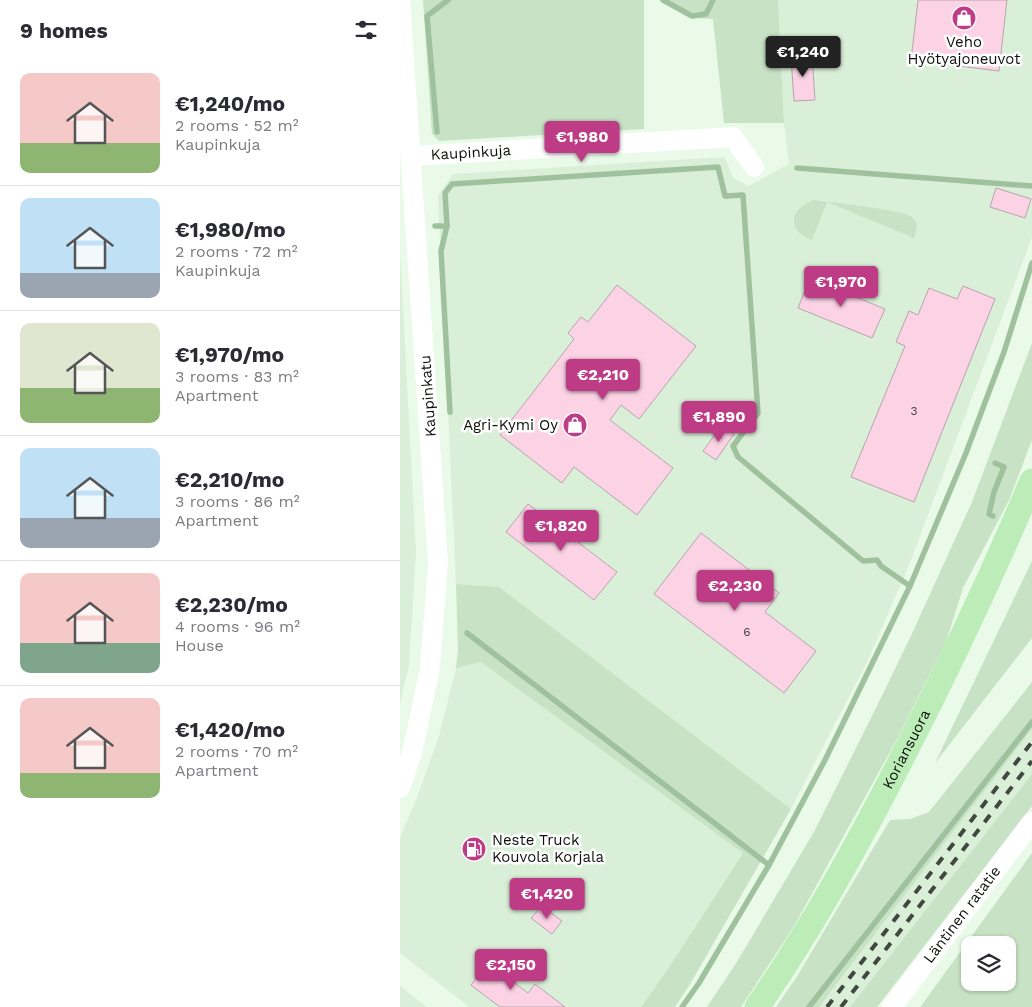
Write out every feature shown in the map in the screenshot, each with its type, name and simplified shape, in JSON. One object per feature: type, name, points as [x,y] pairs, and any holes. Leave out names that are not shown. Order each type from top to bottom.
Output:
[{"type":"main road","name":"Koriansuora","points":[[757,1007],[803,937],[884,794],[972,618],[1032,481]]},
{"type":"street","name":"Kaupinkatu","points":[[400,0],[438,563],[430,668],[412,753],[400,788]]},
{"type":"street","name":"Kaupinkuja","points":[[412,156],[734,137],[754,166]]},
{"type":"street","name":"Läntinen ratatie","points":[[892,1007],[1032,822]]},
{"type":"shaded area","points":[[423,0],[644,0],[644,129],[439,141],[432,134]]},
{"type":"shaded area","points":[[661,0],[778,0],[784,123],[724,123],[713,19],[691,18]]},
{"type":"shaded area","points":[[778,0],[1032,0],[1032,237],[910,563],[867,662],[791,809],[499,587],[456,584],[438,196],[453,174],[725,157],[733,178],[749,186],[789,164],[784,123]]},
{"type":"shaded area","points":[[814,200],[898,212],[914,219],[917,229],[914,238],[827,202],[812,240],[799,232],[794,221],[800,208]]},
{"type":"shaded area","points":[[400,251],[416,552],[409,666],[400,703]]},
{"type":"shaded area","points":[[1032,343],[1032,440],[1009,500],[963,588],[946,642],[897,739],[793,928],[741,1007],[707,1007],[735,965],[814,832],[876,708],[972,502]]},
{"type":"shaded area","points":[[1032,561],[1032,638],[935,763]]},
{"type":"shaded area","points":[[456,584],[499,587],[791,809],[675,1007],[641,1007],[666,972],[743,853],[481,662],[456,668],[458,650]]},
{"type":"shaded area","points":[[481,662],[743,853],[666,972],[641,1007],[469,1007],[400,953],[400,838],[439,736],[456,668]]},
{"type":"shaded area","points":[[1032,682],[1032,729],[819,1007],[776,1007],[798,975],[890,820],[910,819],[929,812]]},
{"type":"shaded area","points":[[1032,729],[1032,774],[850,1007],[819,1007]]},
{"type":"shaded area","points":[[1032,774],[1032,806],[877,1007],[850,1007]]},
{"type":"shaded area","points":[[1032,853],[1032,1007],[920,1007],[961,951],[961,991],[1016,991],[1016,936],[972,936]]},
{"type":"shaded area","points":[[400,986],[427,1007],[400,1007]]},
{"type":"building","points":[[918,0],[1007,0],[999,71],[911,60]]},
{"type":"building","points":[[812,55],[815,100],[794,101],[791,57]]},
{"type":"building","points":[[996,188],[1031,199],[1025,218],[990,207]]},
{"type":"building","points":[[810,278],[885,309],[872,338],[798,308]]},
{"type":"building","points":[[617,285],[696,346],[639,419],[621,405],[610,420],[673,468],[637,515],[574,467],[562,483],[500,435],[574,339],[568,333],[581,317],[588,322]]},
{"type":"building","points":[[963,286],[995,299],[914,502],[851,477],[905,346],[896,342],[909,311],[918,315],[929,288],[957,299]]},
{"type":"building","points":[[722,425],[734,434],[716,460],[703,451]]},
{"type":"building","points":[[528,504],[617,572],[594,600],[506,532]]},
{"type":"building","points":[[701,533],[779,593],[765,612],[816,651],[784,693],[654,594]]},
{"type":"building","points":[[542,906],[562,921],[552,934],[531,918]]},
{"type":"building","points":[[488,963],[528,993],[535,984],[565,1007],[500,1007],[471,985]]},
{"type":"waterway","points":[[437,132],[427,16],[448,0]]},
{"type":"waterway","points":[[663,0],[692,16],[706,14],[713,0]]},
{"type":"waterway","points":[[450,412],[441,251],[447,226],[445,193],[452,184],[718,167],[725,196],[743,195],[758,413],[733,446],[738,457],[863,561],[877,560],[881,566],[910,586],[966,453],[1004,352],[1032,263]]},
{"type":"waterway","points":[[797,168],[1032,186]]},
{"type":"waterway","points":[[435,226],[447,226]]},
{"type":"waterway","points":[[993,516],[989,514],[994,492],[1004,467],[995,463]]},
{"type":"waterway","points":[[467,633],[769,865],[825,760],[910,586]]},
{"type":"waterway","points":[[809,1007],[1032,722]]},
{"type":"waterway","points":[[682,1007],[699,983],[769,865]]},
{"type":"railway","points":[[827,1007],[1032,742]]},
{"type":"railway","points":[[841,1007],[1032,761]]},
{"type":"place","name":"Veho Hyötyajoneuvot","points":[[964,18]]},
{"type":"place","name":"Agri-Kymi Oy","points":[[575,425]]},
{"type":"place","name":"Neste Truck Kouvola Korjala","points":[[474,849]]}]
